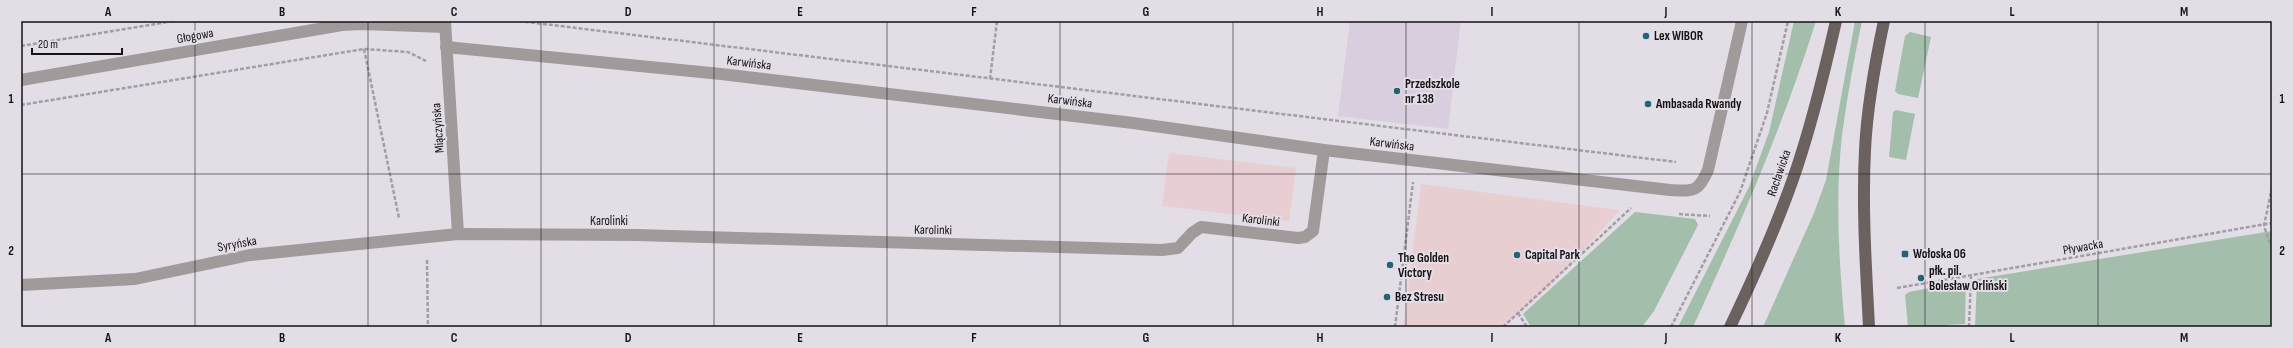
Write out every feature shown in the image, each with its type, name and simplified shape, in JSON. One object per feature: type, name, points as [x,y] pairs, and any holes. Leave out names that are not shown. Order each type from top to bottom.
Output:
[{"type":"main road","name":"Racławicka","points":[[1730,327],[1775,226],[1793,178],[1809,126],[1836,21]]},
{"type":"main road","points":[[1869,327],[1865,255],[1865,149],[1878,51],[1884,21]]},
{"type":"street","name":"Karwińska","points":[[446,47],[721,74],[1133,123],[1324,150],[1670,190],[1690,191],[1702,184],[1708,170],[1742,21]]},
{"type":"street","name":"Głogowa","points":[[21,80],[342,26],[362,24],[445,24]]},
{"type":"street","name":"Miączyńska","points":[[445,24],[458,234]]},
{"type":"street","name":"Karolinki","points":[[458,234],[637,235],[1162,250],[1178,248],[1192,233],[1202,227],[1298,238],[1305,237],[1313,231],[1324,150]]},
{"type":"street","name":"Syryńska","points":[[21,285],[135,279],[250,255],[403,238],[458,234]]},
{"type":"path","points":[[21,46],[174,21]]},
{"type":"path","points":[[519,21],[1676,162]]},
{"type":"path","points":[[990,79],[997,21]]},
{"type":"path","points":[[1671,327],[1743,186],[1767,113],[1788,21]]},
{"type":"path","points":[[364,49],[403,238]]},
{"type":"path","points":[[21,105],[364,49],[408,52],[421,59],[448,64]]},
{"type":"path","points":[[1395,327],[1413,179]]},
{"type":"path","points":[[2272,187],[2264,226],[2272,249]]},
{"type":"path","points":[[1503,327],[1631,208]]},
{"type":"path","name":"Pływacka","points":[[1897,288],[2264,226],[2272,223]]},
{"type":"path","points":[[427,236],[428,327]]},
{"type":"path","points":[[1969,327],[1971,276]]},
{"type":"path","points":[[1518,313],[1527,327]]},
{"type":"shaded area","name":"Przedszkole nr 138","points":[[1350,21],[1461,21],[1448,129],[1338,116]]},
{"type":"shaded area","points":[[1169,153],[1296,168],[1289,221],[1162,206]]},
{"type":"shaded area","points":[[1421,184],[1620,210],[1546,290],[1502,327],[1403,327]]},
{"type":"green space","points":[[1794,21],[1816,21],[1775,138],[1727,252],[1693,327],[1678,327],[1749,187],[1769,132]]},
{"type":"green space","points":[[1855,21],[1862,21],[1842,135],[1838,207],[1845,327],[1763,327],[1814,213],[1826,180]]},
{"type":"green space","points":[[1910,32],[1931,37],[1918,98],[1898,94],[1895,91],[1905,36]]},
{"type":"green space","points":[[1896,110],[1915,114],[1906,160],[1889,157],[1893,112]]},
{"type":"green space","points":[[1635,212],[1695,219],[1698,225],[1654,311],[1642,327],[1531,327],[1523,314]]},
{"type":"green space","points":[[2272,231],[2272,327],[1975,327],[1977,279]]},
{"type":"green space","points":[[1966,281],[1965,324],[1946,325],[1946,327],[1908,327],[1905,295],[1909,292]]},
{"type":"place","name":"Lex WIBOR","points":[[1646,36]]},
{"type":"place","name":"Przedszkole nr 138","points":[[1397,91]]},
{"type":"place","name":"Ambasada Rwandy","points":[[1648,104]]},
{"type":"place","name":"Wołoska 06","points":[[1905,254]]},
{"type":"place","name":"Capital Park","points":[[1517,255]]},
{"type":"place","name":"The Golden Victory","points":[[1390,265]]},
{"type":"place","name":"płk. pil. Bolesław Orliński","points":[[1921,278]]},
{"type":"place","name":"Bez Stresu","points":[[1387,297]]}]
